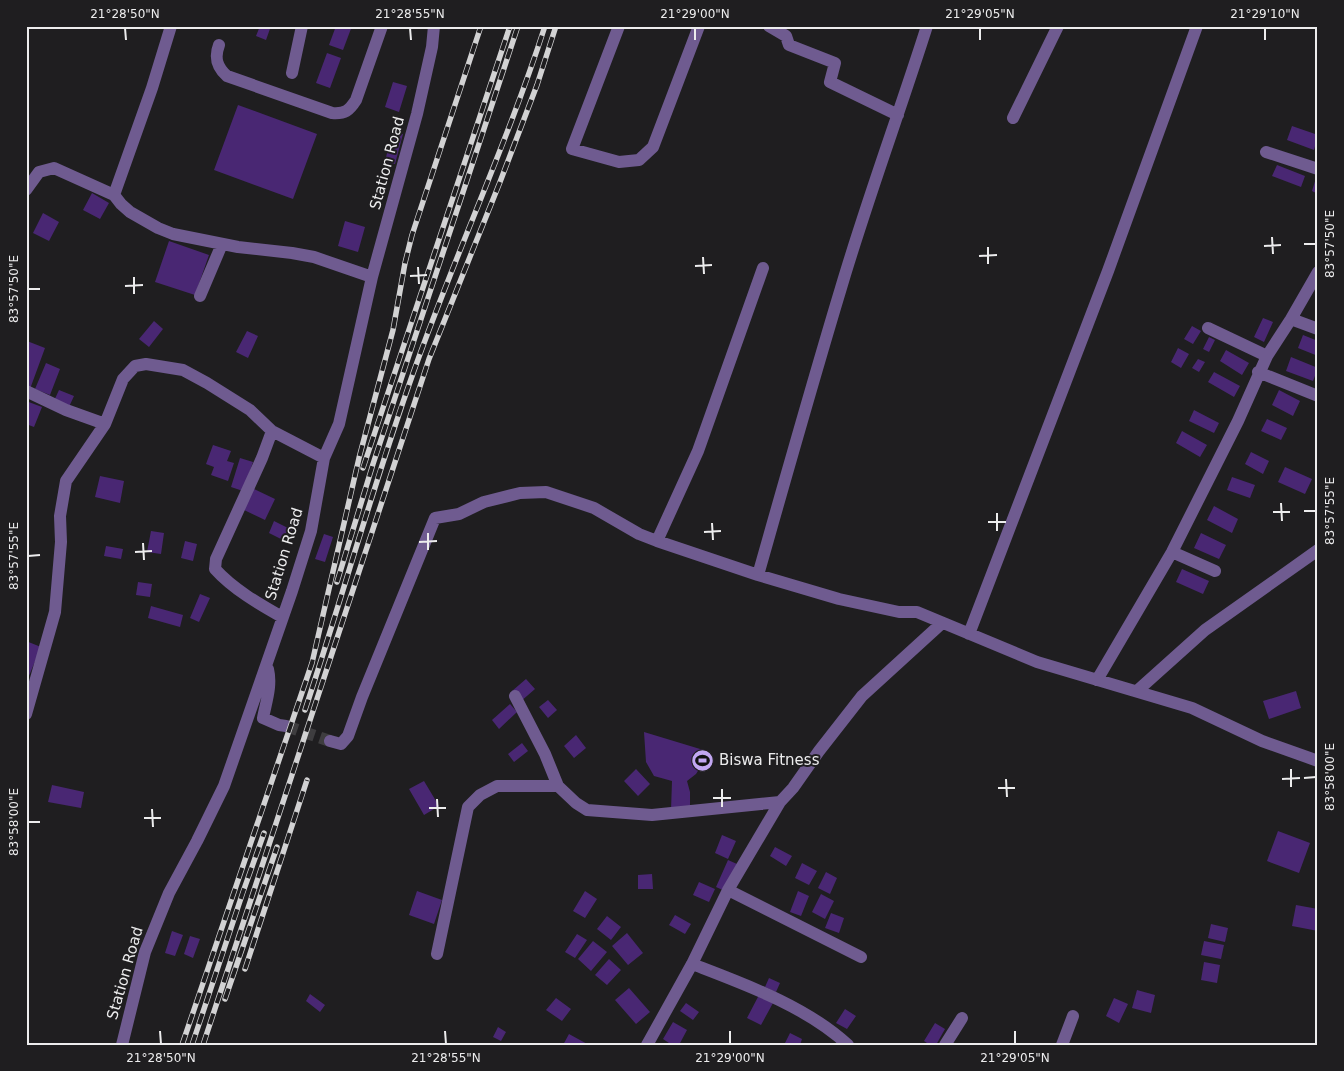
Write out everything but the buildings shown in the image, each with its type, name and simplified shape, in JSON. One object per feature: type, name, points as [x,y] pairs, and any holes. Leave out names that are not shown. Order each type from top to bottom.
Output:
[{"type":"street","points":[[114,195],[152,88],[171,26]]},
{"type":"street","points":[[292,73],[302,26]]},
{"type":"street","points":[[219,45],[216,53],[219,68],[227,76],[332,113],[343,114],[350,109],[356,100],[382,26]]},
{"type":"street","name":"Station Road","points":[[122,1045],[145,952],[169,893],[224,786],[311,532],[324,458],[339,424],[372,277],[417,114],[432,47],[434,26]]},
{"type":"street","points":[[619,26],[572,149],[619,162],[639,160],[653,147],[699,26]]},
{"type":"street","points":[[769,26],[786,36],[789,45],[835,63],[830,82],[898,115]]},
{"type":"street","points":[[758,575],[840,289],[885,148],[898,115],[927,26]]},
{"type":"street","points":[[1013,118],[1058,26]]},
{"type":"street","points":[[969,634],[1108,271],[1197,26]]},
{"type":"street","points":[[1266,152],[1318,170]]},
{"type":"street","points":[[26,190],[39,172],[54,168],[114,195],[120,204],[130,212],[173,234],[238,247],[292,252],[314,257],[372,277]]},
{"type":"street","points":[[200,296],[222,244]]},
{"type":"street","points":[[657,541],[698,451],[763,268]]},
{"type":"street","points":[[1097,680],[1172,552],[1238,421],[1258,372],[1318,272]]},
{"type":"street","points":[[1291,319],[1318,329]]},
{"type":"street","points":[[1208,328],[1267,356]]},
{"type":"street","points":[[28,708],[55,612],[61,542],[60,516],[66,481],[105,424],[123,379],[135,366],[146,364],[183,370],[250,410],[272,431],[324,458]]},
{"type":"street","points":[[1258,372],[1318,396]]},
{"type":"street","points":[[26,391],[66,410],[105,424]]},
{"type":"street","points":[[272,431],[262,458],[216,559],[215,569],[221,576],[260,605],[282,617]]},
{"type":"street","points":[[330,741],[341,744],[348,736],[435,518],[458,514],[484,502],[520,493],[546,492],[594,508],[639,534],[657,541],[758,575],[839,599],[899,612],[917,612],[1037,662],[1192,708],[1262,740],[1318,761]]},
{"type":"street","points":[[1137,691],[1205,630],[1318,550]]},
{"type":"street","points":[[1172,552],[1216,571]]},
{"type":"street","points":[[647,1045],[692,964],[728,890],[780,802],[793,788],[862,696],[942,623]]},
{"type":"street","points":[[267,664],[270,676],[268,699],[263,718],[286,726]]},
{"type":"street","points":[[515,696],[545,754],[558,786],[576,803],[587,810],[652,815],[780,802]]},
{"type":"street","points":[[437,954],[468,807],[480,794],[497,786],[558,786]]},
{"type":"street","points":[[728,890],[861,958]]},
{"type":"street","points":[[692,964],[762,991],[839,1036],[848,1045]]},
{"type":"street","points":[[1062,1045],[1073,1016]]},
{"type":"street","points":[[945,1045],[962,1018]]},
{"type":"tunnel","points":[[286,726],[330,741]]},
{"type":"railway","points":[[182,1045],[312,663],[359,458],[393,330],[412,235],[481,26]]},
{"type":"railway","points":[[363,468],[510,26]]},
{"type":"railway","points":[[337,582],[373,464],[518,26]]},
{"type":"railway","points":[[305,710],[404,398],[435,313],[516,109],[545,26]]},
{"type":"railway","points":[[203,1045],[429,359],[537,85],[556,26]]},
{"type":"railway","points":[[245,969],[307,780]]},
{"type":"railway","points":[[192,1045],[264,833]]},
{"type":"railway","points":[[225,999],[277,847]]},
{"type":"place","name":"Biswa Fitness","points":[[703,760]]}]
